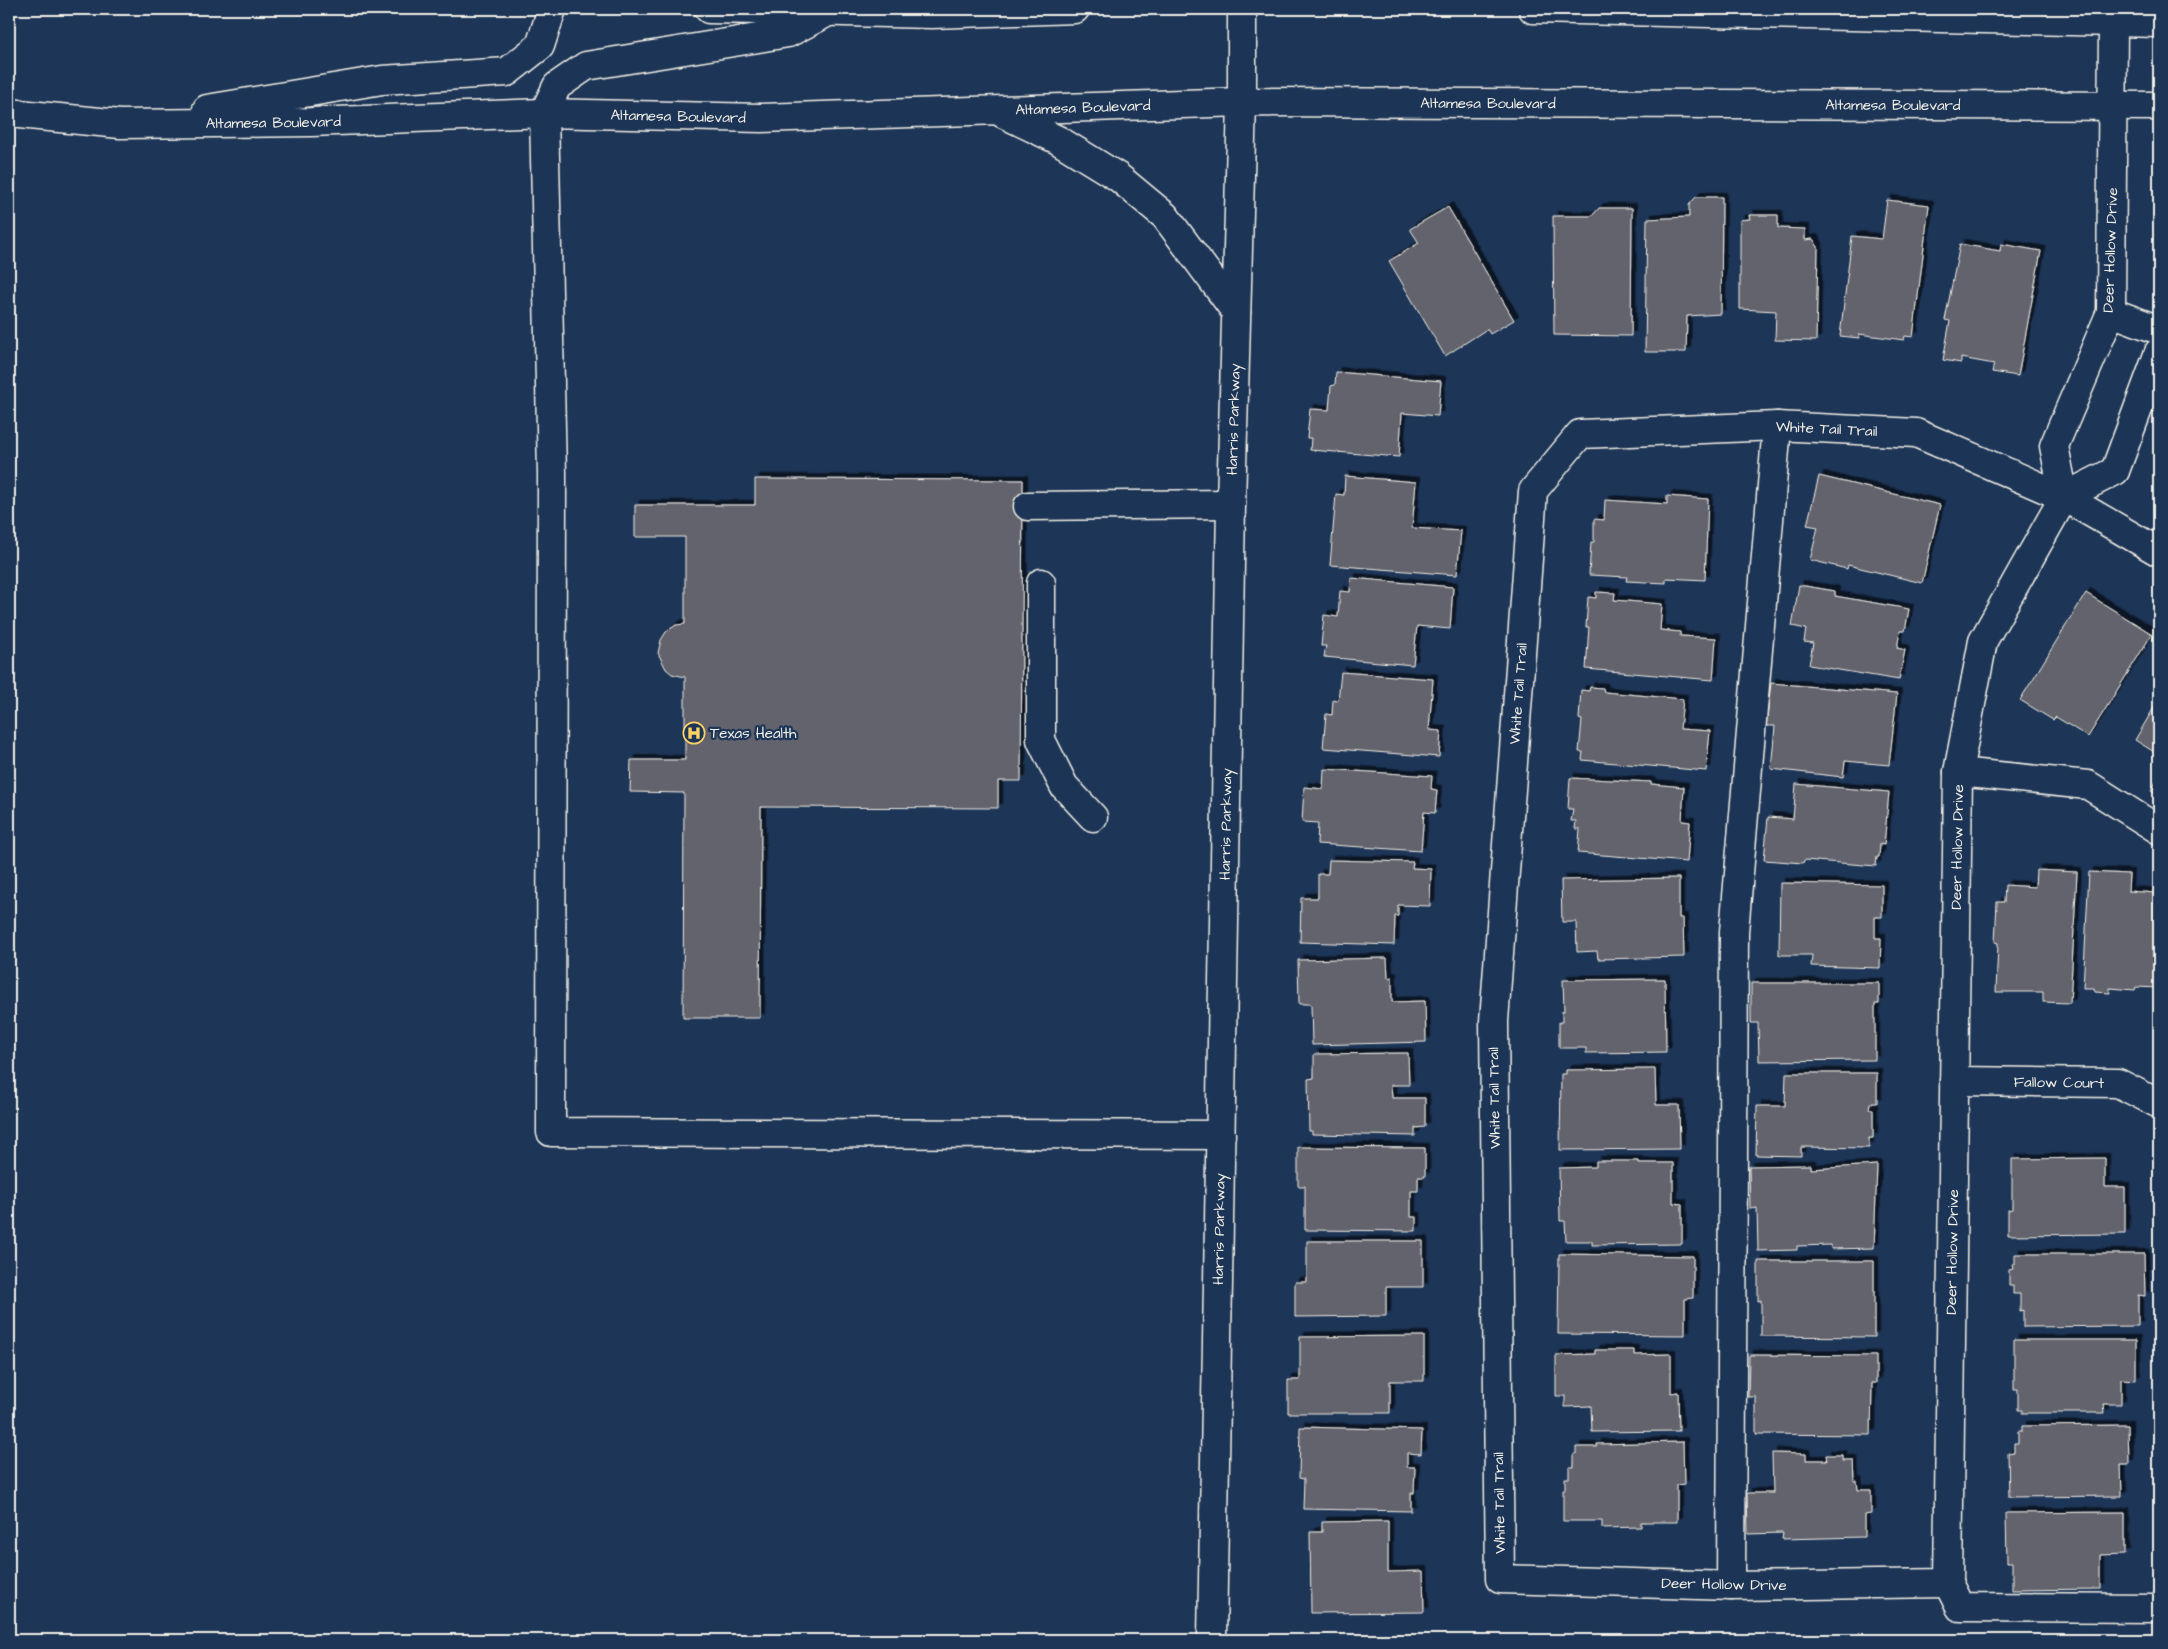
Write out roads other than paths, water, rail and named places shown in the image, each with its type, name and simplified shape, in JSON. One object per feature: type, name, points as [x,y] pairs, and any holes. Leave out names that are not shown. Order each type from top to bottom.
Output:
[{"type":"street","points":[[120,124],[382,80],[507,72],[540,46],[552,9]]},
{"type":"street","points":[[709,9],[932,14],[1075,9]]},
{"type":"street","name":"Harris Parkway","points":[[1212,1640],[1230,504],[1242,102],[1242,9]]},
{"type":"street","points":[[1533,9],[2159,23]]},
{"type":"street","points":[[829,12],[788,33],[586,66],[558,86],[544,113],[552,473],[551,1132],[1221,1135]]},
{"type":"street","name":"Deer Hollow Drive","points":[[1500,1579],[1730,1586],[1948,1584],[1958,772],[1983,641],[2064,497],[2054,446],[2111,312],[2114,22]]},
{"type":"street","name":"Altamesa Boulevard","points":[[9,113],[120,124],[311,122],[544,113],[761,118],[1242,102],[2159,106]]},
{"type":"street","points":[[998,111],[1058,140],[1118,177],[1165,216],[1236,312]]},
{"type":"street","points":[[2111,312],[2159,330]]},
{"type":"street","points":[[2064,497],[2114,471],[2159,352]]},
{"type":"street","points":[[1730,1586],[1734,932],[1778,426]]},
{"type":"street","name":"White Tail Trail","points":[[1500,1579],[1494,1021],[1533,490],[1580,434],[1778,426],[1916,433],[2064,497],[2159,552]]},
{"type":"street","points":[[1028,506],[1230,504]]},
{"type":"street","points":[[1041,583],[1042,740],[1064,786],[1093,817]]},
{"type":"street","points":[[1958,772],[2088,785],[2159,830]]},
{"type":"street","name":"Fallow Court","points":[[1954,1081],[2118,1083],[2159,1104]]},
{"type":"street","points":[[1948,1584],[1960,1606],[2159,1608]]},
{"type":"place","name":"Texas Health","points":[[694,733]]}]
